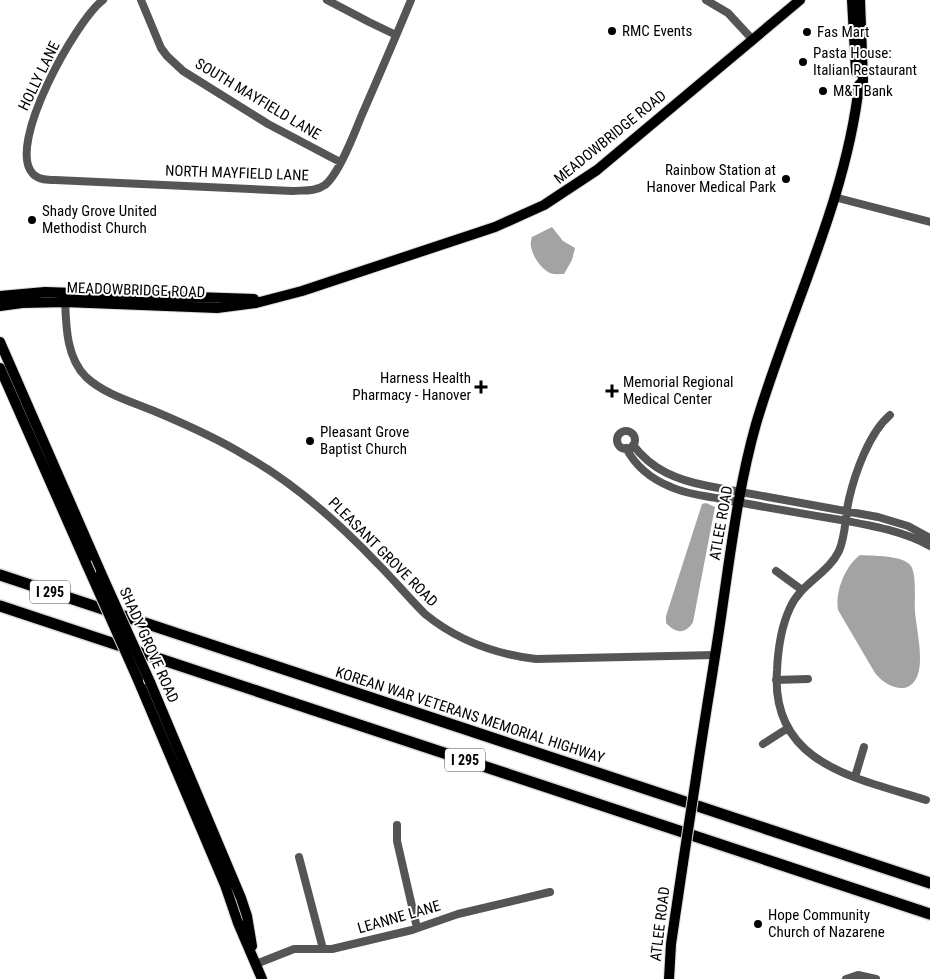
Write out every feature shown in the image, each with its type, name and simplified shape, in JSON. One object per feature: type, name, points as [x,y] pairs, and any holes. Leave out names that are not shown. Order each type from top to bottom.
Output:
[{"type":"highway","name":"KOREAN WAR VETERANS MEMORIAL HIGHWAY","points":[[3,576],[930,883]]},
{"type":"highway","name":"I 295","points":[[0,606],[930,914]]},
{"type":"main road","name":"MEADOWBRIDGE ROAD","points":[[0,296],[30,292],[65,297],[270,300],[495,227],[544,205],[574,187],[597,170],[800,0]]},
{"type":"main road","name":"ATLEE ROAD","points":[[852,0],[856,81],[859,85]]},
{"type":"main road","name":"ATLEE ROAD","points":[[669,979],[671,944],[740,497],[756,426],[834,197],[853,130],[859,85],[863,81],[860,0]]},
{"type":"main road","name":"MEADOWBRIDGE ROAD","points":[[0,306],[65,297]]},
{"type":"main road","name":"SHADY GROVE ROAD","points":[[0,342],[150,682],[241,898],[247,916],[256,964]]},
{"type":"main road","name":"SHADY GROVE ROAD","points":[[0,368],[138,680],[262,979]]},
{"type":"main road","points":[[179,778],[189,774]]},
{"type":"street","name":"HOLLY LANE","points":[[34,174],[30,169],[28,148],[31,124],[37,108],[45,89],[79,28],[93,9],[103,0]]},
{"type":"street","name":"SOUTH MAYFIELD LANE","points":[[141,0],[161,48],[183,71],[268,124],[340,162]]},
{"type":"street","points":[[327,0],[396,35]]},
{"type":"street","name":"NORTH MAYFIELD LANE","points":[[34,174],[42,179],[55,180],[312,190],[320,188],[328,182],[340,162],[411,0]]},
{"type":"street","points":[[706,0],[728,13],[752,39]]},
{"type":"street","points":[[834,197],[930,222]]},
{"type":"street","name":"PLEASANT GROVE ROAD","points":[[65,297],[70,350],[77,366],[87,378],[100,388],[184,424],[227,445],[276,474],[304,494],[357,542],[425,614],[442,627],[490,650],[536,659],[715,655]]},
{"type":"street","points":[[890,415],[878,427],[871,439],[852,491],[841,545],[835,558],[802,590],[793,602],[785,621],[776,680],[781,711],[788,728],[798,743],[814,758],[833,768],[926,800]]},
{"type":"street","points":[[629,447],[656,468],[671,476],[695,484],[740,497],[891,530],[930,546]]},
{"type":"street","points":[[740,497],[847,511],[893,520],[930,538]]},
{"type":"street","points":[[776,570],[802,590]]},
{"type":"street","points":[[776,680],[808,679]]},
{"type":"street","points":[[763,744],[788,728]]},
{"type":"street","points":[[855,776],[864,747]]},
{"type":"street","points":[[397,825],[397,841],[417,928]]},
{"type":"street","points":[[299,858],[323,949]]},
{"type":"street","name":"LEANNE LANE","points":[[256,964],[294,949],[332,949],[417,928],[458,914],[550,892]]},
{"type":"street","points":[[846,979],[858,975],[876,979]]},
{"type":"shaded area","points":[[552,227],[563,241],[575,248],[572,260],[564,274],[548,272],[537,261],[532,251],[532,237]]},
{"type":"shaded area","points":[[706,503],[715,507],[693,622],[687,629],[677,631],[666,623],[666,616],[702,504]]},
{"type":"shaded area","points":[[860,555],[895,558],[907,562],[913,570],[920,656],[917,677],[912,684],[904,688],[891,686],[877,676],[838,610],[838,595],[842,580],[850,566]]},
{"type":"place","name":"RMC Events","points":[[612,31]]},
{"type":"place","name":"Fas Mart","points":[[807,32]]},
{"type":"place","name":"Pasta House: Italian Restaurant","points":[[803,62]]},
{"type":"place","name":"M&T Bank","points":[[823,91]]},
{"type":"place","name":"Rainbow Station at Hanover Medical Park","points":[[786,179]]},
{"type":"place","name":"Shady Grove United Methodist Church","points":[[32,220]]},
{"type":"place","name":"Harness Health Pharmacy - Hanover","points":[[481,387]]},
{"type":"place","name":"Memorial Regional Medical Center","points":[[612,391]]},
{"type":"place","name":"Pleasant Grove Baptist Church","points":[[310,441]]},
{"type":"place","name":"Hope Community Church of Nazarene","points":[[758,924]]}]
